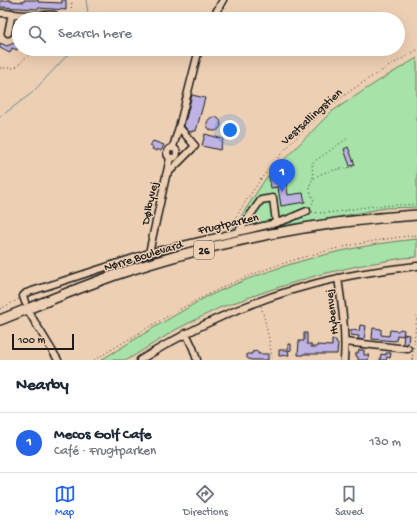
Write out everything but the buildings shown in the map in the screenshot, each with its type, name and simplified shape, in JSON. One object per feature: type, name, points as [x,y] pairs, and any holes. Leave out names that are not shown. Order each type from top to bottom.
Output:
[{"type":"highway","name":"Nørre Boulevard","points":[[0,320],[66,293],[122,273],[218,246],[267,235],[327,225],[369,219],[417,215]]},
{"type":"street","points":[[216,12],[223,0]]},
{"type":"street","points":[[0,13],[12,13],[8,32]]},
{"type":"street","points":[[166,175],[195,146],[178,127],[197,56]]},
{"type":"street","name":"Dølbyvej","points":[[150,253],[170,158],[167,151],[173,147],[178,127]]},
{"type":"street","points":[[238,232],[261,200],[273,198],[276,223]]},
{"type":"street","name":"Frugtparken","points":[[23,300],[23,296],[26,293],[150,253],[276,223],[307,211]]},
{"type":"street","points":[[140,360],[186,333],[259,301],[338,278],[376,271],[417,266]]},
{"type":"street","name":"Hybenvej","points":[[338,278],[343,307],[345,342],[344,360]]},
{"type":"street","points":[[30,314],[58,360]]},
{"type":"street","points":[[186,333],[197,360]]},
{"type":"street","name":"Hybenvej","points":[[345,342],[408,349]]},
{"type":"path","points":[[70,12],[72,0]]},
{"type":"path","name":"Vestsallingstien","points":[[224,235],[254,188],[276,160],[300,134],[324,112],[352,90],[417,50]]},
{"type":"path","points":[[0,68],[16,67],[27,56]]},
{"type":"path","points":[[348,138],[312,163],[313,178],[310,187],[314,201],[307,211],[331,213],[367,207],[417,204]]},
{"type":"path","points":[[313,178],[320,174],[353,167]]},
{"type":"path","points":[[94,360],[179,309],[247,276],[316,253],[355,244],[417,235]]},
{"type":"path","points":[[0,309],[23,300]]},
{"type":"path","points":[[259,301],[270,341],[272,360]]},
{"type":"path","points":[[412,360],[417,316]]},
{"type":"green space","points":[[417,58],[417,207],[385,208],[227,238],[266,178],[331,112]]},
{"type":"green space","points":[[417,239],[417,257],[357,266],[318,275],[270,290],[219,308],[177,329],[127,360],[101,360],[202,299],[237,283],[287,265],[313,258],[365,246]]},
{"type":"waterway","points":[[86,0],[88,12]]},
{"type":"waterway","points":[[0,117],[32,93],[66,56]]},
{"type":"place","name":"Mecos Golf Cafe","points":[[282,192]]}]
